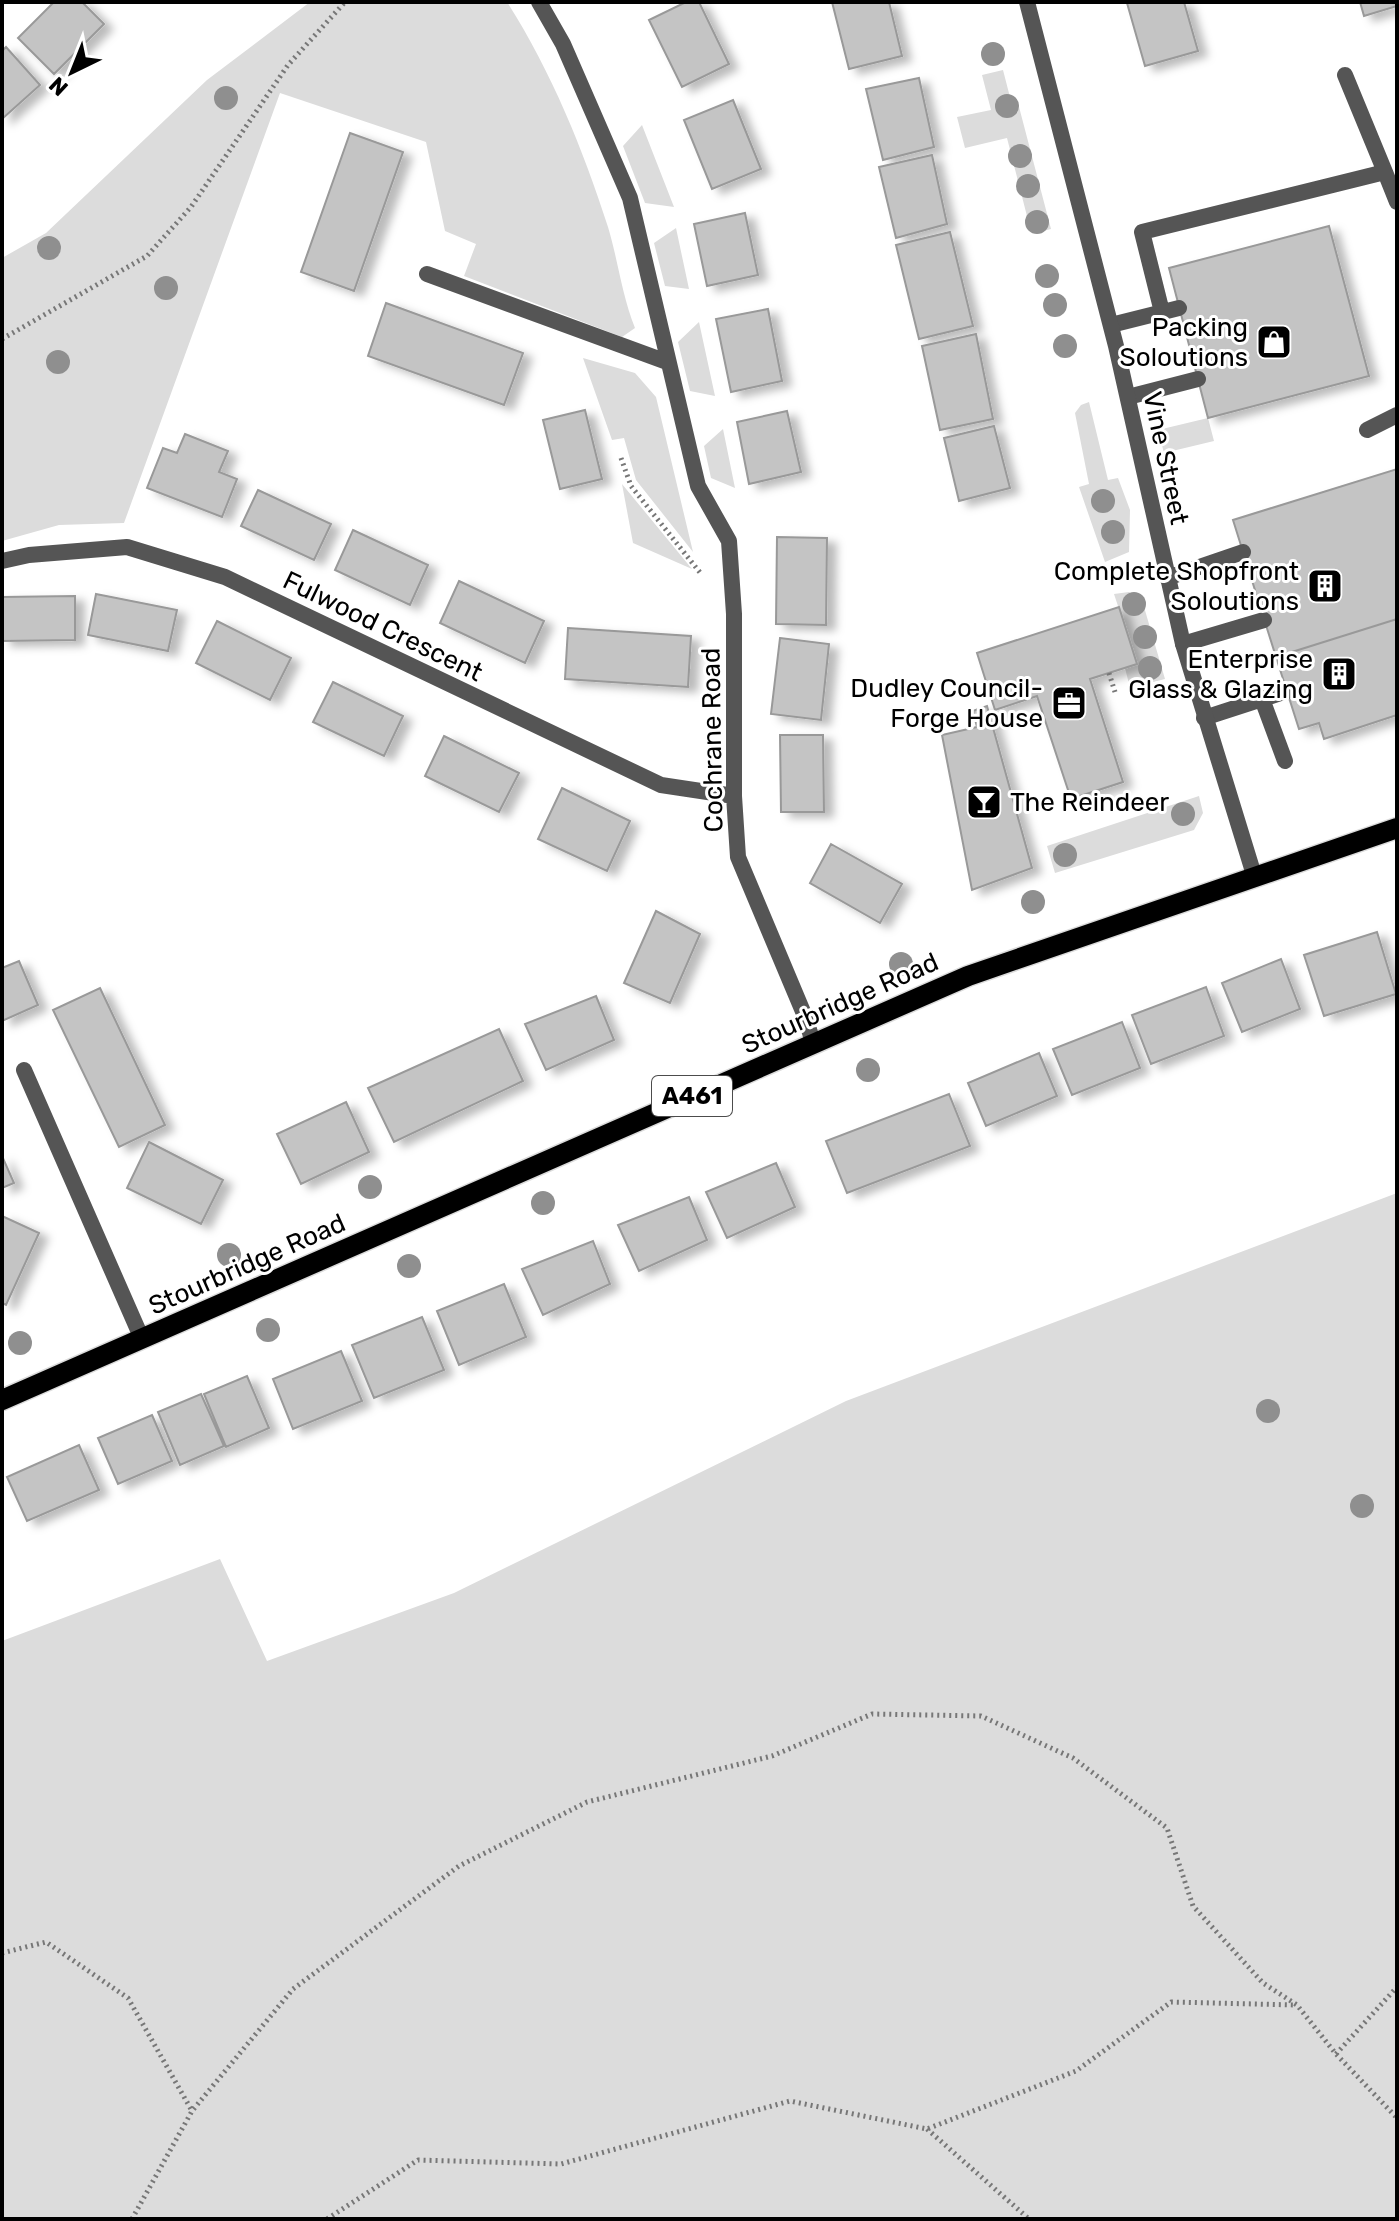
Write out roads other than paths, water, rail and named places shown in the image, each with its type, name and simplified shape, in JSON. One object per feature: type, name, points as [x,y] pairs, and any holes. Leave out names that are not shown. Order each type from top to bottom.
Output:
[{"type":"main road","name":"Stourbridge Road","points":[[2,1400],[968,976],[1397,828]]},
{"type":"street","name":"Cochrane Road","points":[[539,2],[563,44],[630,198],[698,486],[729,541],[734,614],[734,796],[738,857],[813,1042]]},
{"type":"street","name":"Vine Street","points":[[1027,2],[1111,325],[1183,644],[1254,875]]},
{"type":"street","points":[[1345,75],[1397,202]]},
{"type":"street","points":[[1111,325],[1171,310],[1142,232],[1385,172]]},
{"type":"street","points":[[427,274],[667,362]]},
{"type":"street","points":[[1128,397],[1198,379]]},
{"type":"street","points":[[1367,430],[1397,415]]},
{"type":"street","name":"Fulwood Crescent","points":[[2,561],[29,555],[127,547],[225,577],[661,785],[734,796]]},
{"type":"street","points":[[1167,578],[1243,552]]},
{"type":"street","points":[[1183,644],[1264,620]]},
{"type":"street","points":[[1204,718],[1287,691]]},
{"type":"street","points":[[1262,699],[1285,761]]},
{"type":"street","name":"Stourbridge Road","points":[[24,1070],[142,1339]]},
{"type":"place","name":"Packing Soloutions","points":[[1274,342]]},
{"type":"place","name":"Complete Shopfront Soloutions","points":[[1325,586]]},
{"type":"place","name":"Enterprise Glass & Glazing","points":[[1339,674]]},
{"type":"place","name":"Dudley Council- Forge House","points":[[1069,703]]},
{"type":"place","name":"The Reindeer","points":[[984,802]]}]
